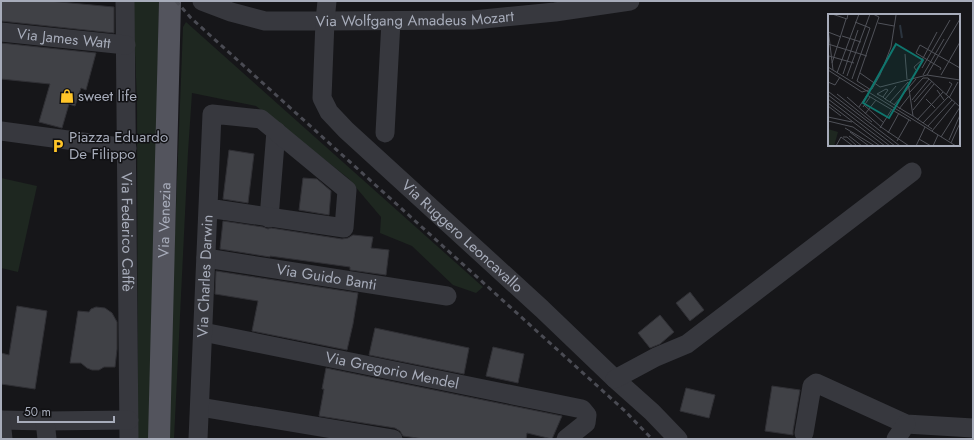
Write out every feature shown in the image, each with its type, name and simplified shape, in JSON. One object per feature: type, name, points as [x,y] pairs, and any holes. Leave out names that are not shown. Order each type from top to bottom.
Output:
[{"type":"main road","name":"Via Venezia","points":[[159,439],[170,4]]},
{"type":"street","name":"Via Federico Caffè","points":[[125,1],[129,439]]},
{"type":"street","name":"Via Ruggero Leoncavallo","points":[[327,1],[322,98],[329,112],[346,130],[652,412],[678,439]]},
{"type":"street","name":"Via Wolfgang Amadeus Mozart","points":[[210,3],[231,12],[265,21],[391,21],[473,20],[555,12],[630,1]]},
{"type":"street","points":[[386,133],[391,21]]},
{"type":"street","name":"Via James Watt","points":[[1,32],[126,45]]},
{"type":"street","name":"Via Charles Darwin","points":[[198,439],[212,114],[262,119],[276,131]]},
{"type":"street","points":[[3,131],[127,148]]},
{"type":"street","points":[[269,218],[276,131]]},
{"type":"street","points":[[208,208],[344,228],[347,190],[276,131]]},
{"type":"street","points":[[615,379],[656,357],[687,344],[912,172]]},
{"type":"street","name":"Via Guido Banti","points":[[206,258],[447,296]]},
{"type":"street","name":"Via Gregorio Mendel","points":[[203,332],[582,409],[587,415],[586,423],[566,439]]},
{"type":"street","points":[[804,433],[812,386],[816,383],[906,424],[973,428]]},
{"type":"street","points":[[200,407],[393,439]]},
{"type":"street","points":[[3,439],[1,420],[46,430],[129,420]]},
{"type":"street","points":[[896,439],[906,424]]},
{"type":"shaded area","points":[[133,1],[159,1],[151,439],[138,439],[137,103]]},
{"type":"shaded area","points":[[186,22],[483,287],[476,293],[453,285],[412,246],[380,233],[381,217],[348,178],[256,106],[192,93],[174,439],[167,439],[183,27]]},
{"type":"shaded area","points":[[1,178],[37,186],[18,272],[1,268]]},
{"type":"building","points":[[1,1],[49,1],[114,7],[114,33],[1,21]]},
{"type":"building","points":[[1,43],[96,53],[86,90],[81,88],[75,106],[69,104],[62,128],[39,122],[50,84],[1,79]]},
{"type":"building","points":[[229,150],[254,154],[248,203],[223,199]]},
{"type":"building","points":[[303,178],[317,179],[331,191],[329,215],[299,210]]},
{"type":"building","points":[[223,221],[342,239],[353,235],[373,237],[371,248],[389,250],[386,275],[350,270],[350,267],[220,249]]},
{"type":"building","points":[[216,271],[358,293],[347,350],[252,331],[258,301],[215,294]]},
{"type":"building","points":[[690,292],[704,310],[690,321],[676,303]]},
{"type":"building","points":[[17,306],[47,311],[35,389],[1,384],[1,353],[9,355]]},
{"type":"building","points":[[96,307],[105,308],[112,313],[117,322],[117,349],[115,367],[104,367],[99,370],[92,370],[81,363],[70,363],[78,311],[89,312],[91,309]]},
{"type":"building","points":[[660,315],[674,332],[660,344],[650,348],[638,333]]},
{"type":"building","points":[[375,328],[469,348],[464,374],[369,355]]},
{"type":"building","points":[[493,347],[524,354],[518,383],[486,376]]},
{"type":"building","points":[[326,368],[562,416],[552,439],[527,433],[526,439],[424,439],[403,436],[400,431],[395,428],[319,416]]},
{"type":"building","points":[[772,386],[800,390],[793,435],[765,431]]},
{"type":"building","points":[[686,388],[715,395],[709,418],[680,411]]},
{"type":"railway","points":[[176,1],[191,18],[625,411],[652,439]]},
{"type":"place","name":"sweet life","points":[[67,96]]},
{"type":"place","name":"Piazza Eduardo De Filippo","points":[[58,146]]}]
